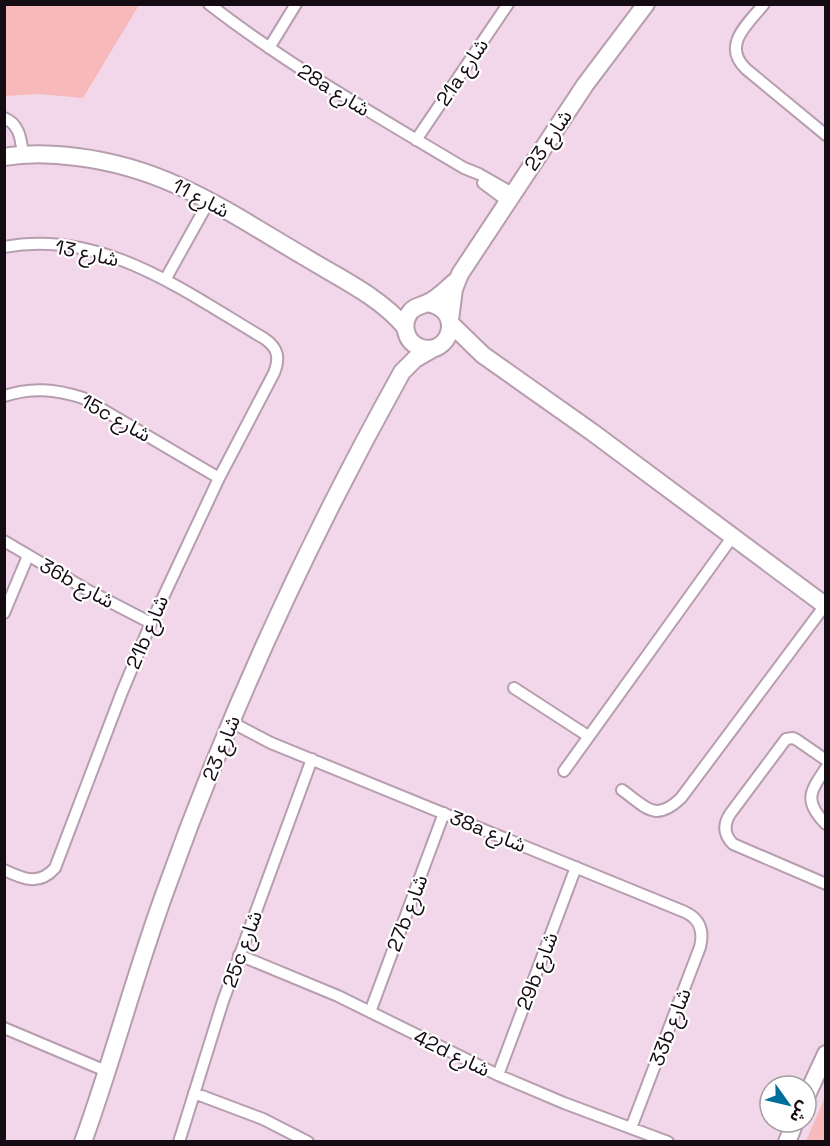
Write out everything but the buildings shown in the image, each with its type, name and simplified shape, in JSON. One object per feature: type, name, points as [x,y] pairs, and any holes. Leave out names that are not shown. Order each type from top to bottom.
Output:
[{"type":"street","name":"28a شارع","points":[[209,4],[269,48],[331,89],[464,168],[479,174],[510,197]]},
{"type":"street","points":[[269,48],[296,4]]},
{"type":"street","name":"21a شارع","points":[[416,140],[508,4]]},
{"type":"street","name":"شارع 23","points":[[450,321],[457,280],[585,85],[646,4]]},
{"type":"street","points":[[764,4],[738,37],[737,58],[746,69],[825,135]]},
{"type":"street","points":[[4,118],[11,121],[20,136],[14,155]]},
{"type":"street","name":"شارع 11","points":[[14,155],[81,157],[137,169],[173,182],[213,203],[377,300],[396,305],[421,305]]},
{"type":"street","points":[[165,280],[213,203]]},
{"type":"street","name":"شارع 13","points":[[4,247],[55,244],[94,249],[131,262],[265,339],[277,353]]},
{"type":"street","name":"شارع 23","points":[[421,305],[457,280]]},
{"type":"street","name":"شارع 11","points":[[377,300],[407,333]]},
{"type":"street","points":[[483,355],[462,348],[420,347],[407,333],[408,316],[421,305],[441,308],[450,321],[483,355],[592,432],[825,605],[681,798],[669,809],[659,812],[649,809],[622,790]]},
{"type":"street","points":[[437,346],[448,335],[450,321]]},
{"type":"street","name":"شارع 23","points":[[402,372],[407,333]]},
{"type":"street","name":"شارع 23","points":[[83,1142],[165,891],[229,726],[304,559],[402,372],[415,359],[437,346]]},
{"type":"street","name":"21b شارع","points":[[4,870],[27,880],[35,880],[49,874],[55,868],[114,711],[151,623],[219,478],[274,373],[278,359],[277,353]]},
{"type":"street","name":"15c شارع","points":[[4,396],[23,390],[41,389],[62,391],[83,398],[219,478]]},
{"type":"street","points":[[564,771],[733,536]]},
{"type":"street","name":"36b شارع","points":[[4,541],[151,623]]},
{"type":"street","points":[[4,613],[28,556]]},
{"type":"street","points":[[514,688],[588,736]]},
{"type":"street","name":"38a شارع","points":[[229,726],[685,912],[692,915],[700,925]]},
{"type":"street","points":[[825,760],[794,738],[786,739],[730,814],[725,826],[726,833],[733,844],[825,885]]},
{"type":"street","name":"25c شارع","points":[[179,1142],[239,956],[312,759]]},
{"type":"street","points":[[825,768],[810,795],[815,811],[825,824]]},
{"type":"street","name":"27b شارع","points":[[370,1012],[444,813]]},
{"type":"street","name":"29b شارع","points":[[498,1075],[576,867]]},
{"type":"street","name":"33b شارع","points":[[631,1128],[700,947],[702,940],[700,925]]},
{"type":"street","name":"42d شارع","points":[[239,956],[305,982],[498,1075],[564,1103],[668,1142]]},
{"type":"street","points":[[5,1029],[107,1067]]},
{"type":"street","points":[[816,1074],[825,1054]]},
{"type":"street","points":[[194,1094],[263,1119],[308,1142]]},
{"type":"shaded area","points":[[4,5],[139,5],[83,98],[39,94],[5,96]]},
{"type":"shaded area","points":[[825,1097],[825,1141],[806,1141],[809,1134],[818,1134],[818,1113]]}]
